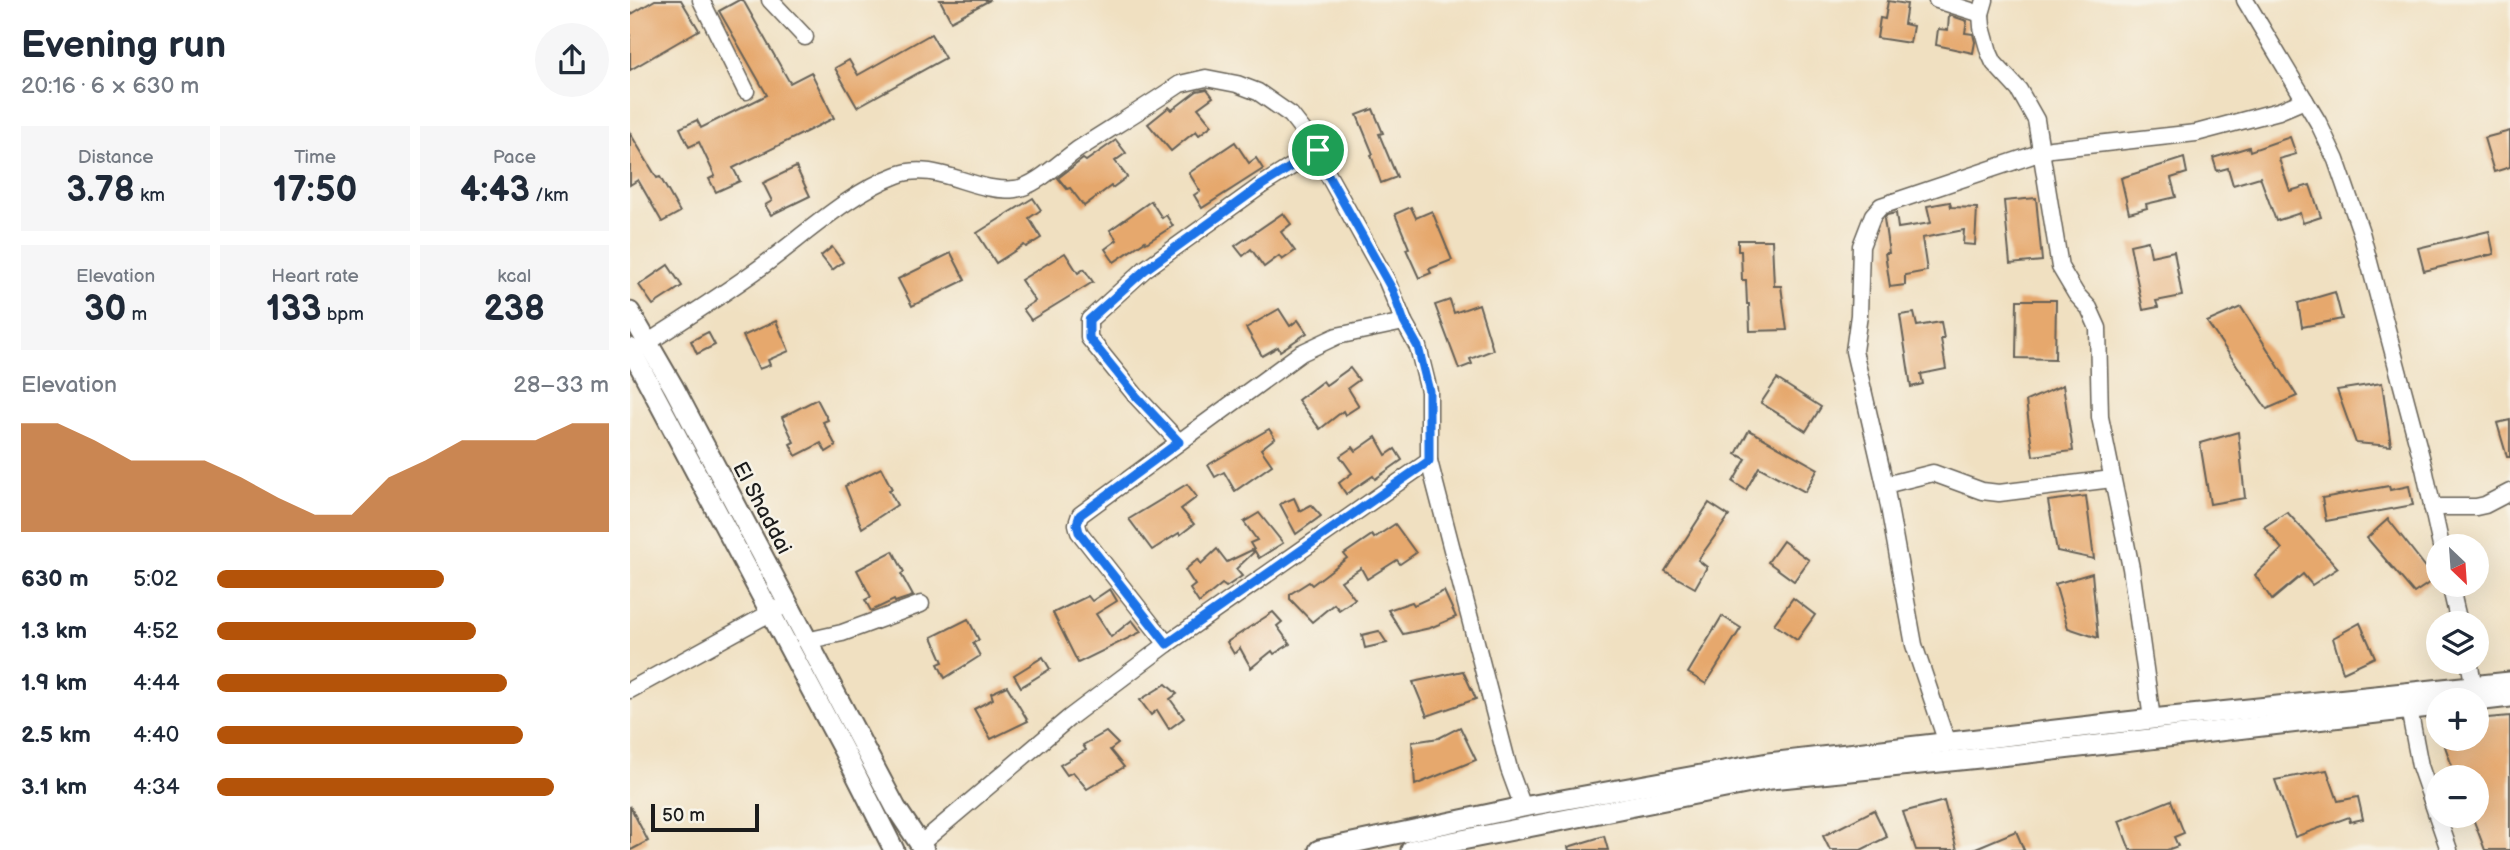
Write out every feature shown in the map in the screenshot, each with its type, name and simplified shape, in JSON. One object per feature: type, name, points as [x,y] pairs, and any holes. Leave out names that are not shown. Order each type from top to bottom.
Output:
[{"type":"street","points":[[701,0],[746,91]]},
{"type":"street","points":[[771,0],[805,37]]},
{"type":"street","points":[[1937,0],[1983,7],[1982,27],[1994,63],[2019,90],[2036,120],[2060,267],[2076,294],[2089,308],[2098,328],[2100,417],[2131,568],[2152,719]]},
{"type":"street","points":[[2245,0],[2305,100],[2336,160],[2361,232],[2438,534]]},
{"type":"street","points":[[637,348],[757,270],[819,222],[879,182],[898,174],[918,169],[1003,190],[1017,189],[1036,180],[1180,84],[1206,78],[1258,92],[1292,115],[1318,150],[1327,173],[1393,291],[1404,322],[1418,347],[1429,391],[1429,461],[1506,756],[1523,807]]},
{"type":"street","points":[[1947,743],[1914,645],[1885,485],[1854,351],[1859,315],[1861,246],[1873,215],[1881,206],[2051,149],[2196,133],[2278,111],[2305,100]]},
{"type":"street","points":[[1179,442],[1136,396],[1089,338],[1089,320],[1146,269],[1262,185],[1318,150]]},
{"type":"street","points":[[630,312],[637,348],[779,608],[894,850]]},
{"type":"street","points":[[1167,644],[1079,532],[1077,524],[1080,515],[1301,353],[1337,336],[1404,322]]},
{"type":"street","points":[[779,608],[806,641],[921,847],[1069,718],[1167,644],[1429,461]]},
{"type":"street","points":[[1885,485],[1933,473],[1982,491],[1999,493],[2112,479]]},
{"type":"street","points":[[2432,507],[2485,505],[2510,492]]},
{"type":"street","points":[[806,641],[842,633],[921,604]]},
{"type":"street","points":[[630,690],[779,608]]},
{"type":"street","points":[[2489,691],[2510,682]]},
{"type":"street","points":[[2489,696],[2510,697]]},
{"type":"street","points":[[1319,850],[1523,807],[1947,743],[2152,719],[2426,700]]},
{"type":"street","points":[[2408,701],[2420,766],[2449,850]]},
{"type":"street","points":[[1410,850],[1769,771],[2019,754],[2408,701],[2426,704]]},
{"type":"building","points":[[655,0],[681,0],[699,30],[630,70],[630,15]]},
{"type":"building","points":[[743,0],[790,83],[811,72],[834,118],[733,168],[740,181],[716,192],[709,179],[715,176],[699,142],[689,147],[680,128],[697,120],[701,128],[767,95],[719,11]]},
{"type":"building","points":[[940,0],[990,0],[951,21]]},
{"type":"building","points":[[1888,1],[1907,4],[1904,24],[1913,26],[1910,43],[1877,38],[1880,18],[1885,19]]},
{"type":"building","points":[[1949,15],[1967,21],[1965,33],[1973,34],[1973,53],[1936,45],[1938,29],[1948,30]]},
{"type":"building","points":[[931,34],[945,58],[857,107],[835,68],[849,60],[858,75]]},
{"type":"building","points":[[1207,89],[1213,97],[1198,108],[1212,125],[1199,135],[1196,131],[1171,151],[1148,124],[1169,107],[1172,110],[1197,91]]},
{"type":"building","points":[[1373,109],[1383,133],[1379,134],[1397,177],[1381,183],[1371,155],[1373,154],[1357,115]]},
{"type":"building","points":[[2510,131],[2510,167],[2494,172],[2484,138]]},
{"type":"building","points":[[630,133],[680,212],[662,222],[638,180],[630,185]]},
{"type":"building","points":[[2290,137],[2296,154],[2279,159],[2290,191],[2310,185],[2321,217],[2303,223],[2300,213],[2276,221],[2260,177],[2233,185],[2228,168],[2217,171],[2213,158],[2249,147],[2250,151]]},
{"type":"building","points":[[1116,140],[1126,153],[1115,161],[1127,177],[1084,206],[1058,178],[1083,159],[1086,161]]},
{"type":"building","points":[[1235,142],[1249,163],[1256,158],[1263,169],[1202,208],[1194,195],[1200,191],[1189,173]]},
{"type":"building","points":[[2184,158],[2187,173],[2171,178],[2176,197],[2146,204],[2147,208],[2129,213],[2121,178]]},
{"type":"building","points":[[796,167],[810,196],[771,215],[765,205],[772,201],[763,183]]},
{"type":"building","points":[[1033,198],[1041,210],[1029,218],[1041,238],[1026,247],[1024,245],[996,263],[977,233]]},
{"type":"building","points":[[2036,198],[2042,261],[2010,264],[2004,201]]},
{"type":"building","points":[[1151,201],[1162,218],[1166,215],[1173,226],[1114,262],[1105,249],[1117,240],[1110,230]]},
{"type":"building","points":[[1950,202],[1951,207],[1977,208],[1975,245],[1963,244],[1964,230],[1922,238],[1927,271],[1905,275],[1905,285],[1890,287],[1884,219],[1887,215],[1896,213],[1898,228],[1931,223],[1927,206]]},
{"type":"building","points":[[1411,207],[1416,218],[1432,211],[1452,260],[1429,269],[1431,273],[1419,278],[1395,214]]},
{"type":"building","points":[[1283,213],[1291,224],[1281,232],[1295,251],[1282,260],[1279,256],[1264,267],[1251,249],[1243,256],[1235,246]]},
{"type":"building","points":[[2489,231],[2494,254],[2424,271],[2418,248]]},
{"type":"building","points":[[1738,240],[1772,240],[1774,286],[1781,286],[1787,330],[1750,331],[1746,280],[1742,280]]},
{"type":"building","points":[[2148,241],[2151,256],[2174,251],[2182,296],[2156,301],[2158,307],[2143,310],[2130,245]]},
{"type":"building","points":[[832,247],[843,262],[832,270],[821,256]]},
{"type":"building","points":[[951,253],[965,280],[912,306],[898,279]]},
{"type":"building","points":[[1065,253],[1078,273],[1084,269],[1093,282],[1031,320],[1023,309],[1035,301],[1021,280]]},
{"type":"building","points":[[668,265],[682,286],[653,305],[639,285]]},
{"type":"building","points":[[2335,292],[2342,319],[2302,327],[2298,303]]},
{"type":"building","points":[[1450,300],[1454,313],[1479,304],[1493,350],[1470,359],[1472,364],[1459,369],[1435,305]]},
{"type":"building","points":[[2017,300],[2056,300],[2055,359],[2016,358]]},
{"type":"building","points":[[2241,307],[2297,396],[2267,409],[2207,322]]},
{"type":"building","points":[[1279,309],[1290,326],[1298,320],[1307,333],[1280,351],[1278,347],[1262,356],[1246,328]]},
{"type":"building","points":[[1914,313],[1917,326],[1941,322],[1946,369],[1921,374],[1923,384],[1911,387],[1900,315]]},
{"type":"building","points":[[776,321],[789,351],[768,360],[770,365],[759,369],[743,336]]},
{"type":"building","points":[[708,332],[715,345],[697,354],[691,341]]},
{"type":"building","points":[[1350,368],[1359,380],[1348,388],[1359,406],[1345,415],[1343,411],[1320,429],[1298,400],[1323,381],[1326,385]]},
{"type":"building","points":[[1777,379],[1821,407],[1806,431],[1761,403]]},
{"type":"building","points":[[2382,383],[2391,446],[2356,443],[2337,390]]},
{"type":"building","points":[[2063,385],[2073,451],[2033,456],[2026,401]]},
{"type":"building","points":[[817,399],[828,420],[823,422],[836,446],[826,452],[821,443],[796,456],[790,444],[794,442],[782,417]]},
{"type":"building","points":[[2510,420],[2510,457],[2507,457],[2497,423]]},
{"type":"building","points":[[1269,429],[1275,438],[1261,449],[1272,465],[1235,491],[1224,472],[1215,477],[1208,465]]},
{"type":"building","points":[[1749,430],[1818,469],[1805,492],[1759,467],[1746,490],[1733,482],[1746,459],[1736,454]]},
{"type":"building","points":[[2238,432],[2245,498],[2210,504],[2200,443]]},
{"type":"building","points":[[1376,437],[1386,455],[1395,449],[1402,460],[1375,479],[1373,476],[1346,494],[1339,483],[1352,473],[1340,456],[1353,447],[1356,451]]},
{"type":"building","points":[[881,468],[897,505],[862,528],[845,486]]},
{"type":"building","points":[[1187,484],[1197,497],[1181,509],[1194,524],[1152,550],[1129,519]]},
{"type":"building","points":[[2389,486],[2390,490],[2409,486],[2413,505],[2326,521],[2322,498]]},
{"type":"building","points":[[2086,496],[2094,559],[2057,551],[2048,501]]},
{"type":"building","points":[[1294,498],[1300,511],[1311,505],[1321,516],[1296,534],[1280,504]]},
{"type":"building","points":[[1709,503],[1729,516],[1698,560],[1707,567],[1695,588],[1665,571]]},
{"type":"building","points":[[2287,512],[2338,568],[2312,585],[2303,574],[2272,600],[2255,575],[2282,549],[2264,527]]},
{"type":"building","points":[[1259,513],[1283,543],[1259,558],[1250,543],[1257,540],[1244,522]]},
{"type":"building","points":[[2388,519],[2426,568],[2426,585],[2414,593],[2367,538]]},
{"type":"building","points":[[1395,524],[1416,553],[1400,564],[1397,560],[1367,579],[1361,568],[1341,581],[1355,599],[1339,610],[1334,604],[1312,622],[1290,599],[1290,594],[1309,582],[1312,585],[1347,558],[1344,554],[1372,535],[1374,538]]},
{"type":"building","points":[[1783,541],[1809,560],[1794,581],[1768,562]]},
{"type":"building","points":[[1217,549],[1227,562],[1252,550],[1254,552],[1236,569],[1242,576],[1226,587],[1222,584],[1199,603],[1190,589],[1195,585],[1185,570],[1198,559],[1201,564]]},
{"type":"building","points":[[893,551],[913,596],[895,602],[894,600],[871,611],[865,600],[871,597],[857,570]]},
{"type":"building","points":[[2092,573],[2098,638],[2068,628],[2055,584]]},
{"type":"building","points":[[1110,589],[1117,601],[1096,614],[1111,637],[1132,620],[1141,632],[1078,663],[1053,613],[1088,596],[1092,601]]},
{"type":"building","points":[[1444,591],[1456,617],[1430,628],[1403,634],[1388,610],[1412,602],[1414,605]]},
{"type":"building","points":[[1793,598],[1815,615],[1797,640],[1774,624]]},
{"type":"building","points":[[1273,612],[1282,622],[1277,626],[1290,644],[1274,654],[1272,651],[1251,668],[1240,648],[1234,654],[1227,642]]},
{"type":"building","points":[[1722,616],[1741,628],[1706,684],[1688,673]]},
{"type":"building","points":[[968,619],[979,640],[973,643],[980,656],[945,678],[938,664],[943,662],[932,637]]},
{"type":"building","points":[[2360,623],[2375,657],[2343,672],[2333,638]]},
{"type":"building","points":[[1379,631],[1387,643],[1365,648],[1362,635]]},
{"type":"building","points":[[1043,657],[1050,669],[1021,687],[1014,675]]},
{"type":"building","points":[[1463,671],[1476,699],[1427,716],[1413,682]]},
{"type":"building","points":[[1166,684],[1177,694],[1170,699],[1184,718],[1169,729],[1157,710],[1151,715],[1140,700]]},
{"type":"building","points":[[1007,686],[1028,721],[991,739],[974,709],[993,699],[991,693]]},
{"type":"building","points":[[2510,716],[2510,850],[2485,850],[2477,828],[2489,828],[2489,765],[2452,765],[2447,751],[2489,751],[2489,718]]},
{"type":"building","points":[[1460,727],[1476,760],[1415,785],[1412,742],[1439,738]]},
{"type":"building","points":[[1106,732],[1118,744],[1110,750],[1124,767],[1087,789],[1073,772],[1067,775],[1060,765],[1086,750],[1083,745]]},
{"type":"building","points":[[2327,770],[2338,801],[2358,797],[2363,819],[2350,822],[2349,817],[2295,837],[2275,780]]},
{"type":"building","points":[[2171,800],[2184,833],[2174,837],[2178,846],[2167,850],[2130,850],[2119,821]]},
{"type":"building","points":[[1944,801],[1957,850],[1916,850],[1903,812]]},
{"type":"building","points":[[630,806],[648,841],[631,850],[630,850]]},
{"type":"building","points":[[1874,810],[1887,837],[1861,850],[1830,850],[1823,836]]},
{"type":"building","points":[[2016,831],[2024,850],[1971,850]]},
{"type":"building","points":[[1604,836],[1608,850],[1569,850],[1568,847]]},
{"type":"route","points":[[1318,150],[1327,173],[1393,291],[1404,322],[1418,347],[1429,391],[1429,461],[1167,644],[1079,532],[1077,524],[1080,515],[1179,442],[1136,396],[1089,338],[1089,320],[1146,269],[1262,185],[1318,150]]}]
